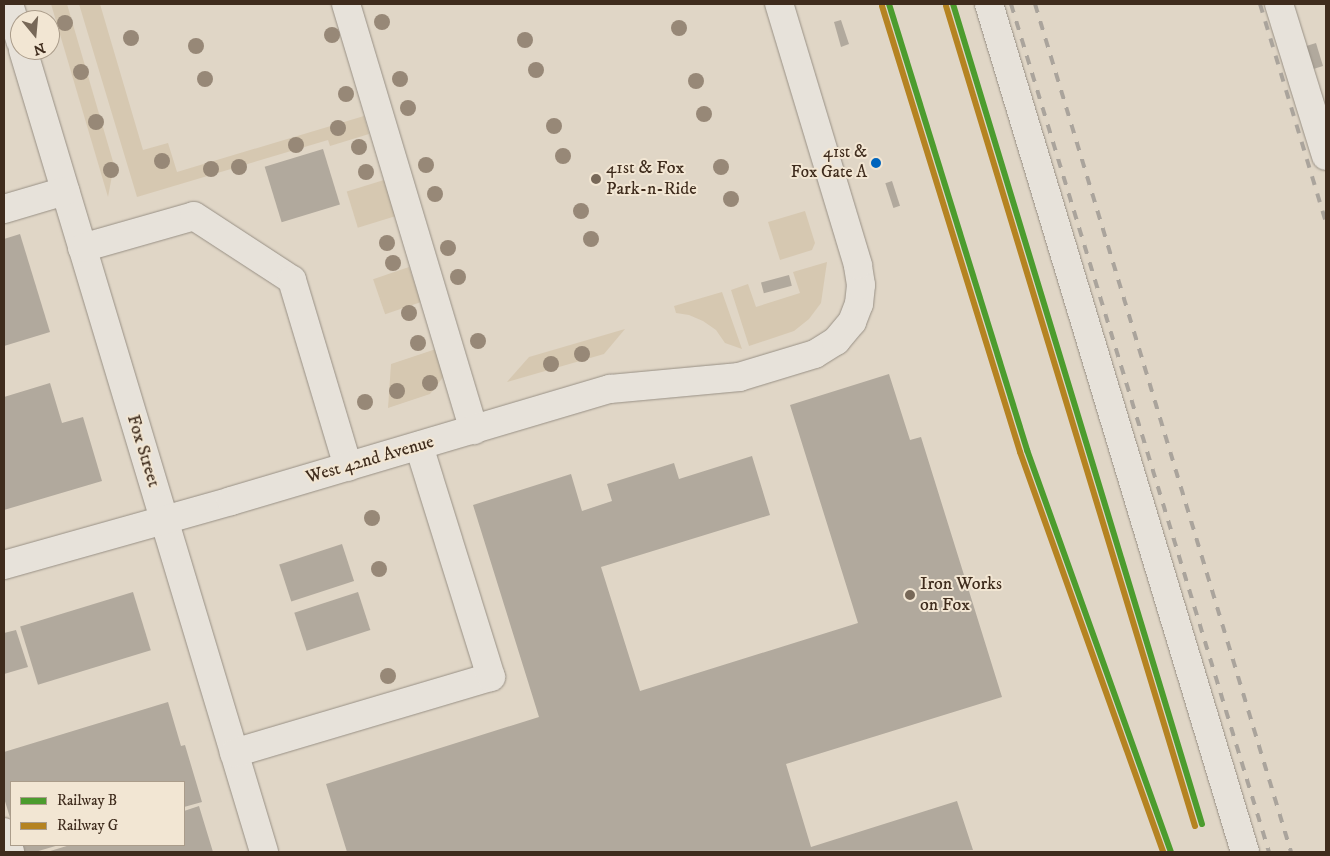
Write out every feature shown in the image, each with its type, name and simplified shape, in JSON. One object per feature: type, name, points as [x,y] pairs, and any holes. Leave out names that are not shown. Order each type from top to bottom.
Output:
[{"type":"street","points":[[346,4],[474,430]]},
{"type":"street","name":"West 42nd Avenue","points":[[4,565],[348,467],[610,389],[739,377],[814,354],[836,341],[852,322],[859,304],[861,285],[854,250],[779,4]]},
{"type":"street","points":[[989,4],[1245,852]]},
{"type":"street","points":[[1279,4],[1326,156]]},
{"type":"street","name":"Fox Street","points":[[26,60],[264,852]]},
{"type":"street","points":[[4,209],[65,191]]},
{"type":"street","points":[[82,248],[194,216],[292,280],[348,467]]},
{"type":"street","points":[[234,753],[490,677],[419,446]]},
{"type":"street","points":[[4,832],[10,852]]},
{"type":"shaded area","points":[[51,4],[67,4],[114,165],[108,197],[60,34],[60,10],[53,10]]},
{"type":"shaded area","points":[[79,4],[100,4],[143,150],[168,143],[177,172],[364,116],[369,134],[330,146],[328,140],[137,197]]},
{"type":"shaded area","points":[[384,180],[395,216],[358,228],[347,191]]},
{"type":"shaded area","points":[[805,211],[815,243],[812,250],[780,260],[768,222]]},
{"type":"shaded area","points":[[827,262],[821,303],[809,319],[794,331],[749,346],[731,290],[748,284],[756,307],[800,293],[793,272]]},
{"type":"shaded area","points":[[409,267],[421,302],[385,314],[373,279]]},
{"type":"shaded area","points":[[722,292],[742,349],[725,343],[716,330],[703,321],[689,315],[676,313],[674,306]]},
{"type":"shaded area","points":[[625,329],[604,354],[507,382],[529,357]]},
{"type":"shaded area","points":[[436,349],[444,376],[430,394],[388,408],[391,364]]},
{"type":"building","points":[[841,20],[849,44],[841,47],[834,22]]},
{"type":"building","points":[[1316,43],[1323,66],[1308,71],[1301,48]]},
{"type":"building","points":[[323,149],[340,204],[282,222],[265,167]]},
{"type":"building","points":[[892,181],[900,206],[893,208],[885,183]]},
{"type":"building","points":[[20,234],[50,332],[4,346],[4,239]]},
{"type":"building","points":[[789,275],[792,286],[764,293],[761,283]]},
{"type":"building","name":"Iron Works on Fox","points":[[889,374],[910,440],[921,437],[1002,697],[786,764],[811,847],[957,801],[973,850],[347,852],[326,784],[539,717],[473,505],[571,474],[582,511],[612,501],[607,484],[674,463],[679,479],[752,456],[770,515],[601,567],[640,691],[858,623],[790,405]]},
{"type":"building","points":[[50,383],[62,423],[83,417],[102,481],[4,510],[4,397]]},
{"type":"building","points":[[342,544],[354,581],[291,601],[279,564]]},
{"type":"building","points":[[133,592],[151,650],[38,685],[20,626]]},
{"type":"building","points":[[358,592],[370,630],[307,651],[294,613]]},
{"type":"building","points":[[16,630],[28,667],[4,674],[4,633]]},
{"type":"building","points":[[168,702],[181,746],[185,745],[202,802],[185,807],[185,781],[10,781],[10,818],[4,798],[4,752]]},
{"type":"building","points":[[199,806],[213,852],[47,852],[67,846],[185,846],[185,811]]},
{"type":"building","points":[[18,846],[56,846],[35,852],[20,852]]},
{"type":"railway","points":[[1011,4],[1269,852]]},
{"type":"railway","points":[[1035,4],[1291,852]]},
{"type":"railway","points":[[1260,4],[1326,223]]},
{"type":"rail line","name":"B","points":[[889,4],[1027,450],[1171,852]]},
{"type":"rail line","name":"B","points":[[953,4],[1202,824]]},
{"type":"rail line","name":"G","points":[[882,6],[1020,452],[1163,852]]},
{"type":"rail line","name":"G","points":[[946,6],[1195,826]]},
{"type":"place","name":"41st & Fox Gate A","points":[[876,163]]},
{"type":"place","name":"41st & Fox Park-n-Ride","points":[[596,179]]},
{"type":"place","name":"Iron Works on Fox","points":[[910,595]]}]
